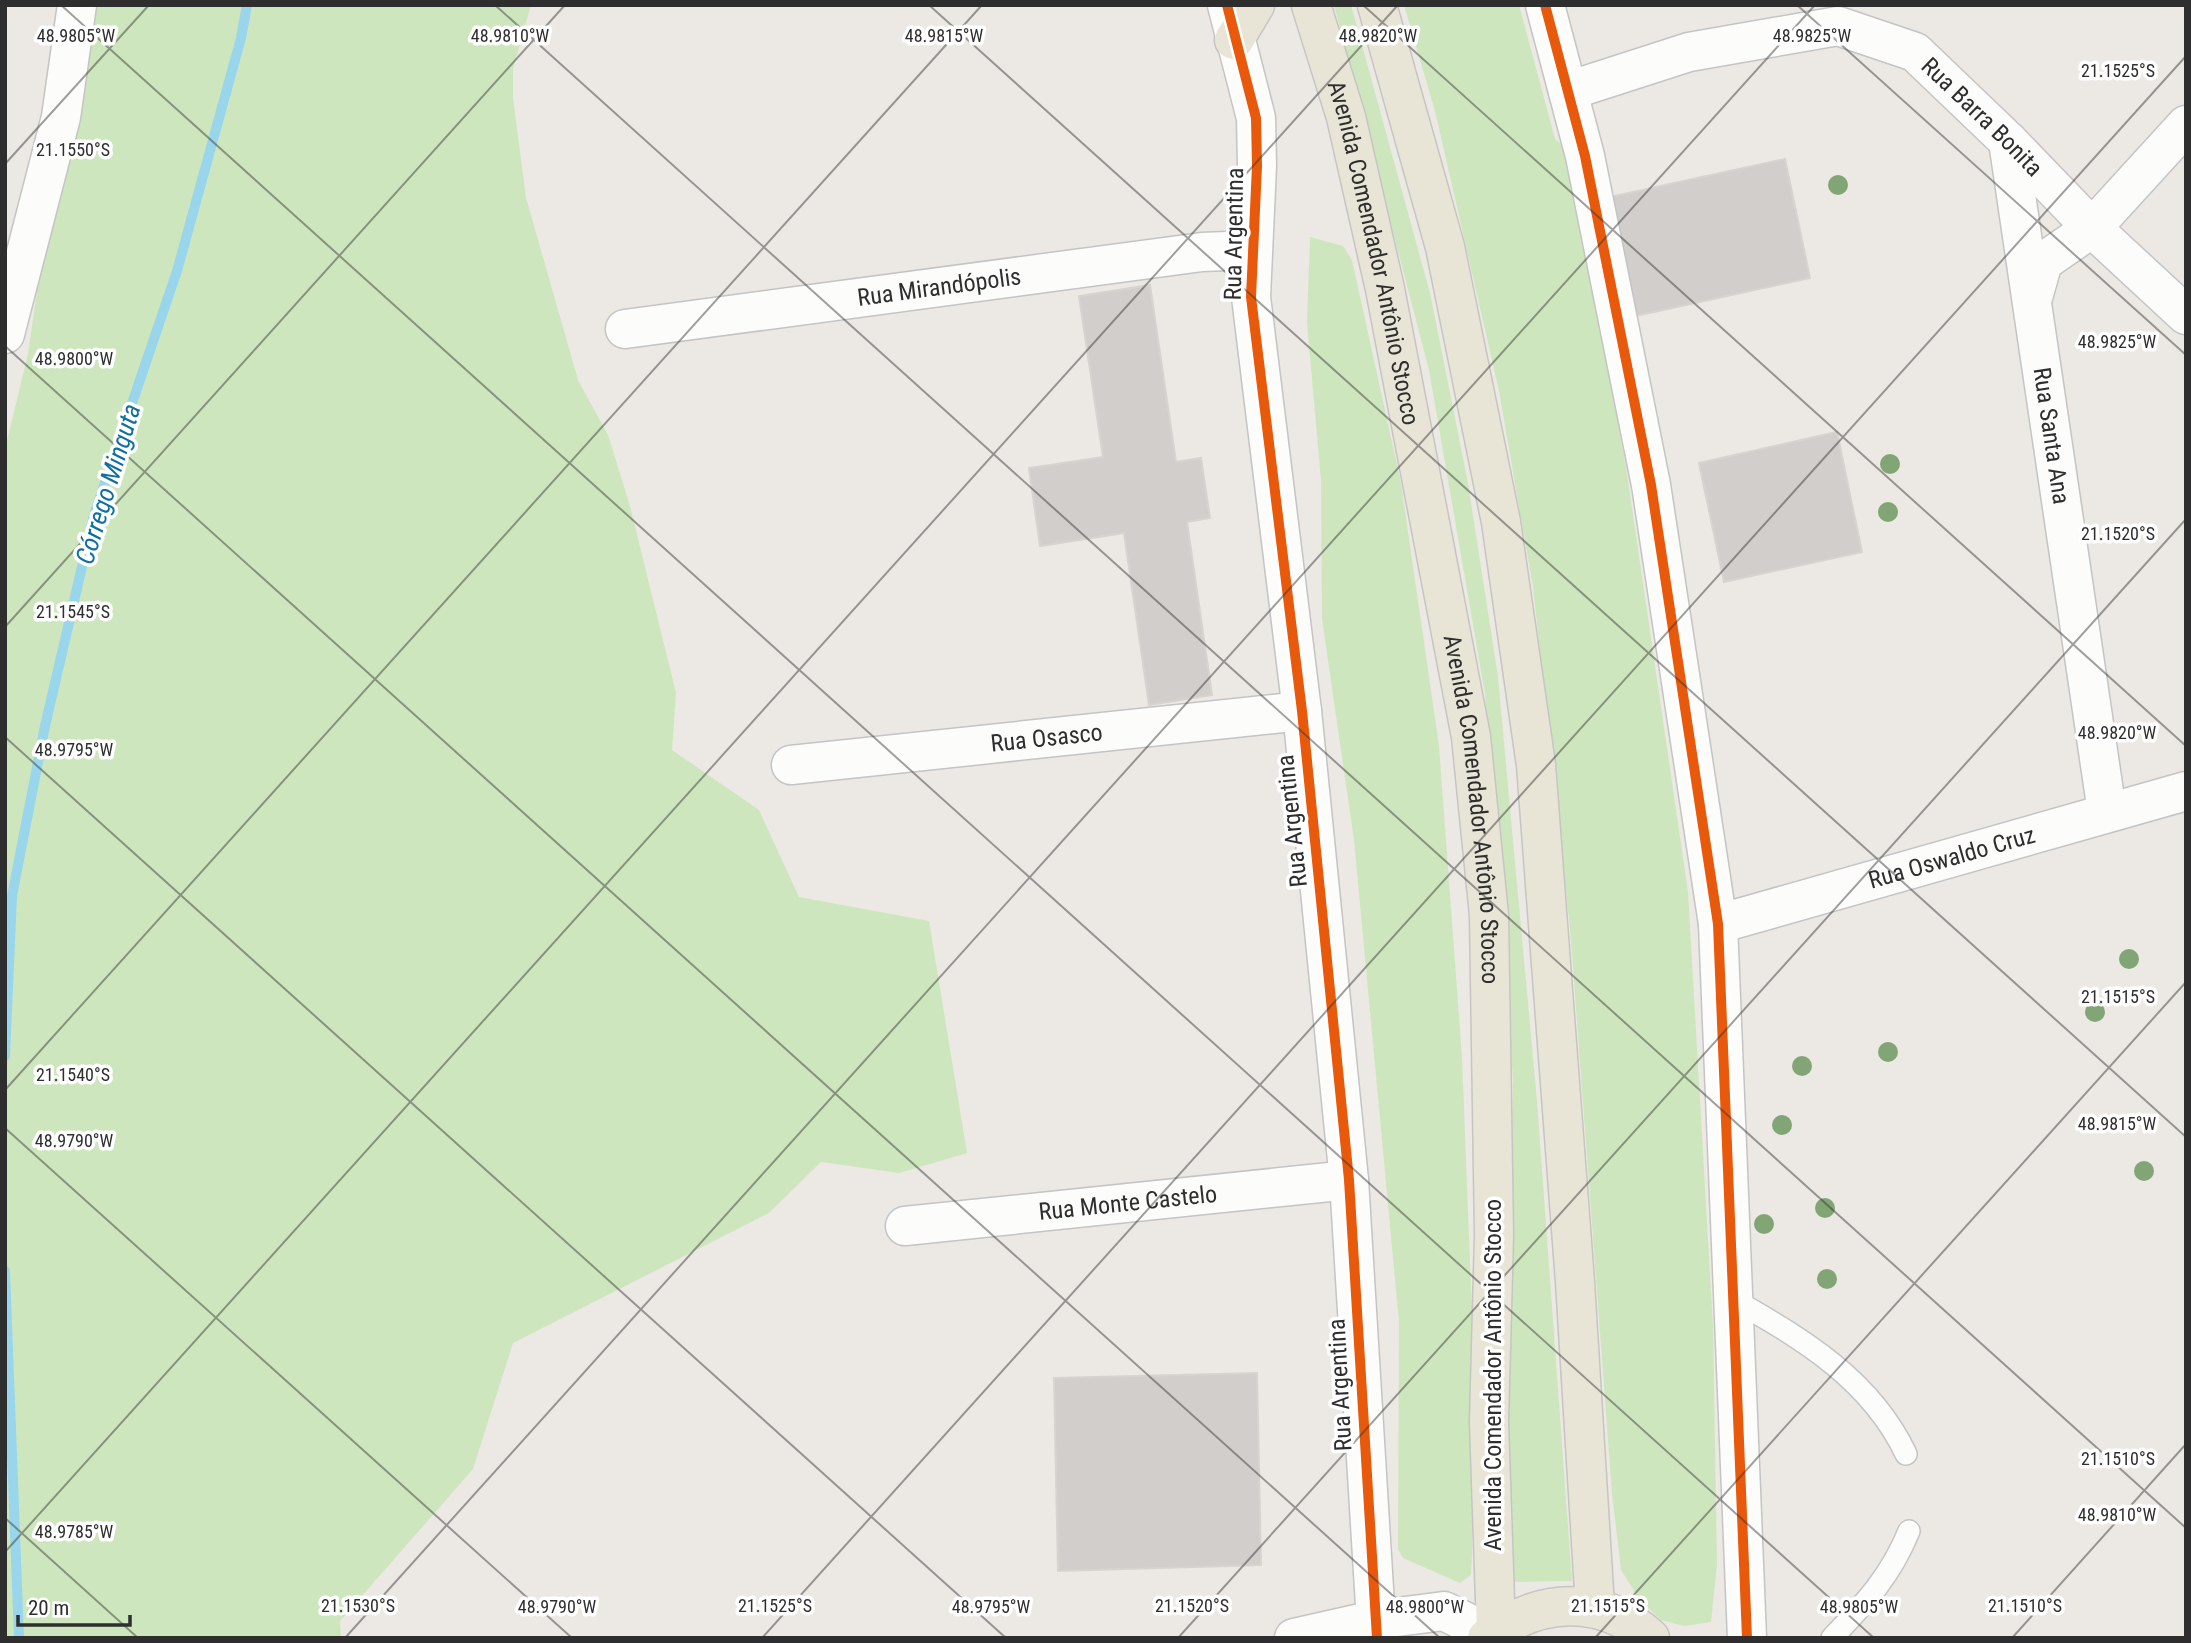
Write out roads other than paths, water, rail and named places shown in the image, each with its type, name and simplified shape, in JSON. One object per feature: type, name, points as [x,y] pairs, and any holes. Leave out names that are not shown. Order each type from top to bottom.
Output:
[{"type":"main road","points":[[1230,23],[1255,5]]},
{"type":"main road","name":"Avenida Comendador Antônio Stocco","points":[[1311,5],[1346,117],[1385,289],[1471,737],[1489,915],[1494,1235],[1489,1422],[1491,1634]]},
{"type":"main road","points":[[1377,5],[1448,260],[1501,522],[1536,765],[1578,1323],[1595,1608]]},
{"type":"main road","points":[[1491,1634],[1531,1611],[1563,1605],[1595,1608],[1623,1618],[1650,1638]]},
{"type":"street","points":[[5,334],[61,117],[77,5]]},
{"type":"street","points":[[1545,5],[1585,156],[1651,485],[1718,924],[1747,1638]]},
{"type":"street","name":"Rua Argentina","points":[[1230,23],[1256,118],[1257,166],[1251,297],[1302,711],[1349,1180],[1375,1629]]},
{"type":"street","name":"Rua Barra Bonita","points":[[1568,91],[1689,52],[1838,26],[1915,52],[2008,141],[2092,228],[2186,315]]},
{"type":"street","points":[[2032,303],[2043,262],[2092,228],[2186,125]]},
{"type":"street","name":"Rua Santa Ana","points":[[2008,141],[2106,812]]},
{"type":"street","name":"Rua Mirandópolis","points":[[625,329],[1202,251],[1252,250]]},
{"type":"street","name":"Rua Osasco","points":[[791,765],[1302,711]]},
{"type":"street","name":"Rua Oswaldo Cruz","points":[[1718,924],[2186,791]]},
{"type":"street","name":"Rua Monte Castelo","points":[[905,1226],[1349,1180]]},
{"type":"street","points":[[1294,1638],[1375,1629],[1444,1611],[1491,1634]]},
{"type":"lane","points":[[1734,1300],[1785,1329],[1832,1362],[1872,1399],[1892,1424],[1906,1454]]},
{"type":"lane","points":[[1832,1638],[1879,1589],[1896,1562],[1909,1531]]},
{"type":"waterway","name":"Córrego Minguta","points":[[5,1056],[12,896],[45,726],[94,515],[177,271],[241,38],[247,5]]},
{"type":"waterway","name":"Córrego Minguta","points":[[5,1271],[19,1638]]}]
